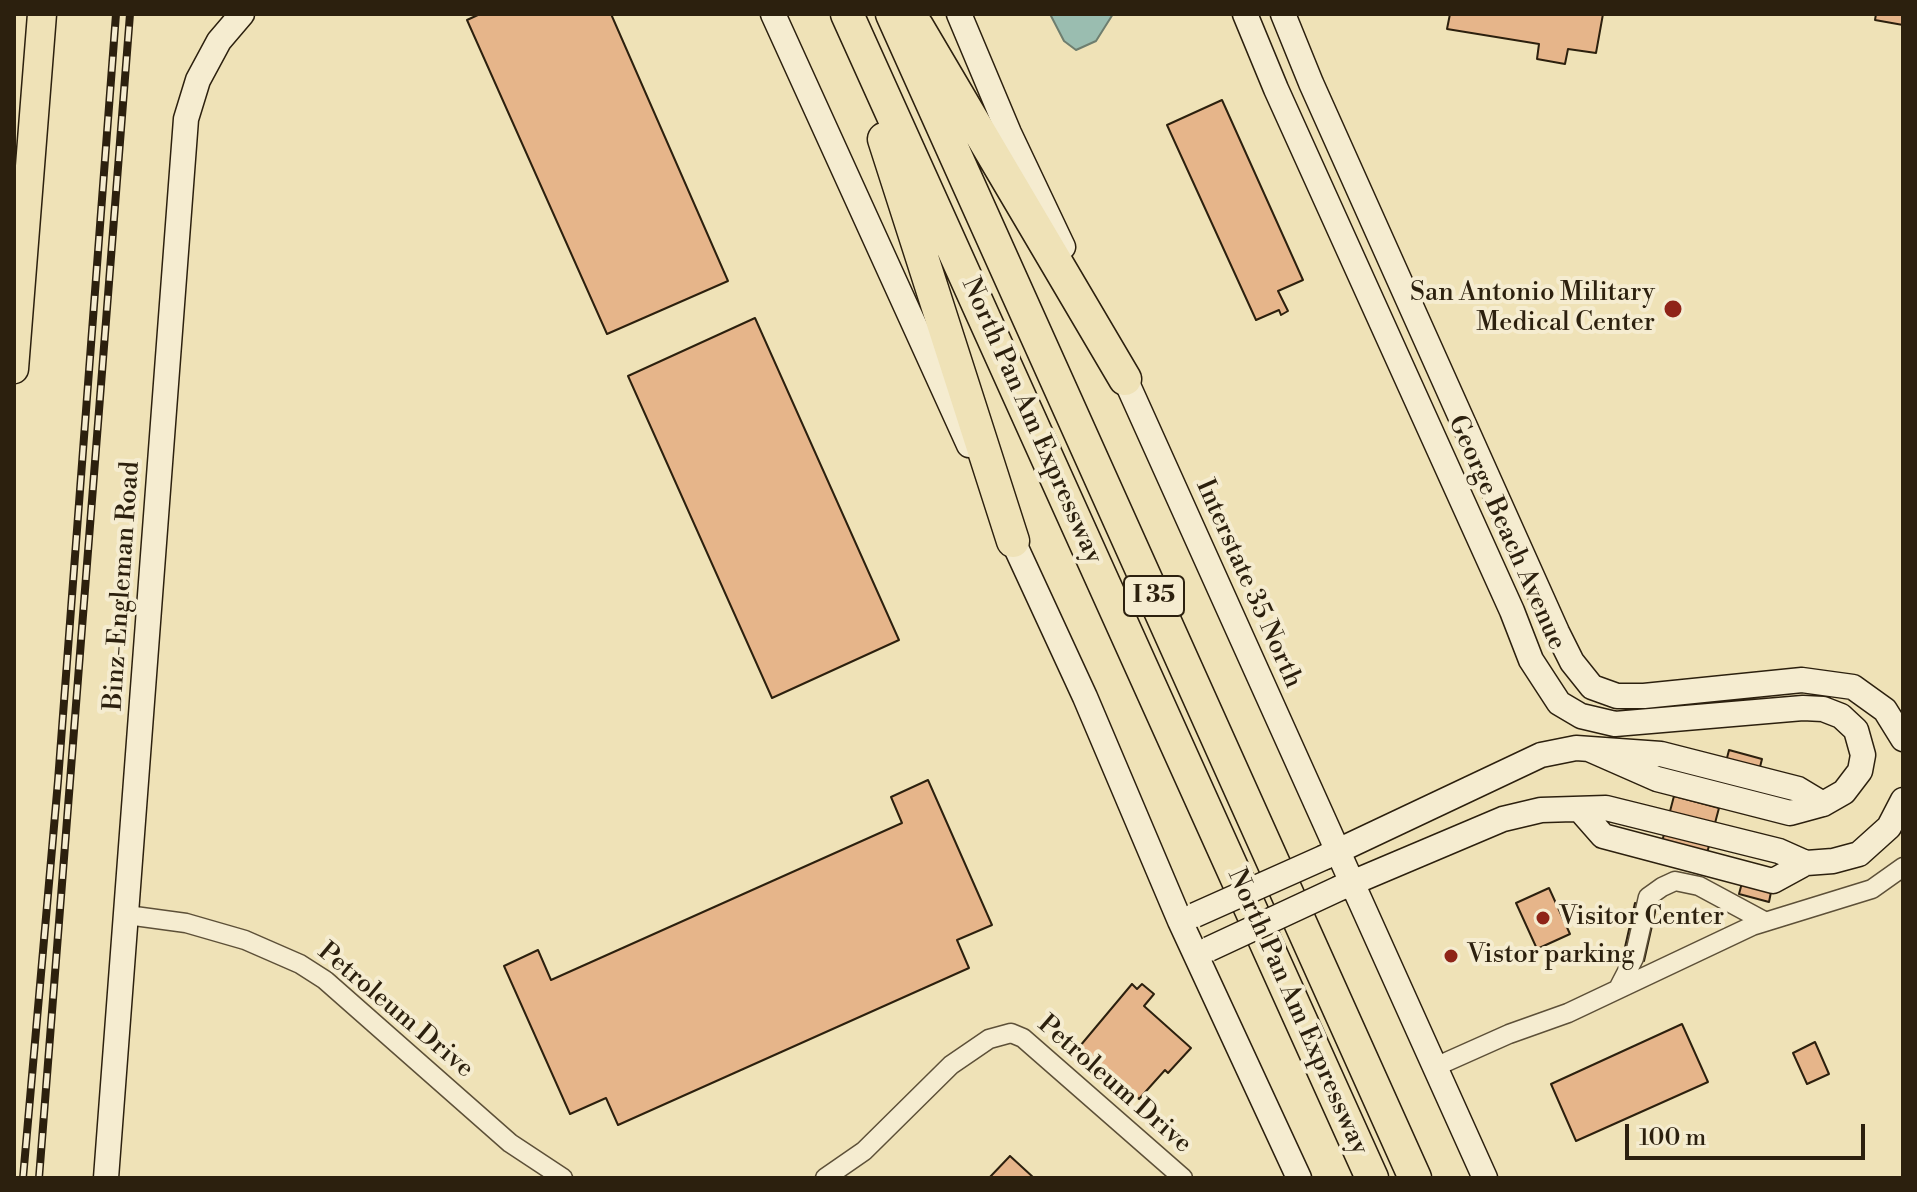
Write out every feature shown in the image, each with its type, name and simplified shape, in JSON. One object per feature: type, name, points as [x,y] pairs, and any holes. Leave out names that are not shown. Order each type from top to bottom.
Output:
[{"type":"highway","points":[[845,14],[1013,541]]},
{"type":"highway","name":"North Pan Am Expressway","points":[[845,14],[1372,1178]]},
{"type":"highway","name":"North Pan Am Expressway","points":[[892,14],[1415,1178]]},
{"type":"highway","points":[[911,14],[1125,379]]},
{"type":"highway","points":[[1346,1120],[1366,1178]]},
{"type":"main road","points":[[14,369],[42,14]]},
{"type":"street","name":"Binz-Engleman Road","points":[[106,1178],[186,119],[198,80],[219,41],[242,14]]},
{"type":"street","points":[[773,14],[1188,918],[1299,1178]]},
{"type":"street","name":"Interstate 35 North","points":[[959,14],[1009,133],[1125,379],[1345,886],[1435,1067],[1485,1178]]},
{"type":"street","name":"George Beach Avenue","points":[[1245,14],[1282,103],[1512,611],[1531,660],[1559,703],[1581,716],[1615,724],[1803,708],[1823,709],[1841,716],[1856,730],[1863,755],[1860,771],[1844,792],[1823,804],[1749,790],[1576,748],[1541,755],[1331,854]]},
{"type":"street","name":"George Beach Avenue","points":[[1283,14],[1546,610],[1572,662],[1592,687],[1617,696],[1644,696],[1802,680],[1853,687],[1885,710],[1903,739]]},
{"type":"street","points":[[1203,952],[1345,886],[1503,819],[1541,810],[1581,811],[1604,824],[1777,866],[1833,861],[1859,854],[1889,827],[1903,800]]},
{"type":"street","points":[[1188,918],[1331,854]]},
{"type":"street","points":[[1435,1067],[1509,1034],[1568,1013],[1764,921],[1861,894],[1903,867]]},
{"type":"street","points":[[1619,988],[1634,958],[1648,897],[1662,887],[1675,881],[1699,886],[1764,921]]},
{"type":"street","name":"Petroleum Drive","points":[[127,915],[186,923],[245,940],[300,964],[325,980],[510,1143],[563,1178]]},
{"type":"street","name":"Petroleum Drive","points":[[825,1178],[864,1151],[951,1065],[989,1039],[1011,1033],[1023,1038],[1183,1178]]},
{"type":"shaded area","points":[[1050,14],[1113,14],[1096,41],[1076,50],[1064,41]]},
{"type":"building","points":[[480,14],[611,14],[728,281],[607,334],[467,20]]},
{"type":"building","points":[[1450,14],[1603,14],[1596,53],[1568,49],[1565,64],[1537,59],[1539,44],[1447,29]]},
{"type":"building","points":[[1876,14],[1903,14],[1903,25],[1875,20]]},
{"type":"building","points":[[1222,100],[1303,280],[1278,291],[1288,311],[1281,315],[1279,310],[1256,320],[1167,125]]},
{"type":"building","points":[[755,318],[899,640],[772,698],[628,376]]},
{"type":"building","points":[[1729,750],[1762,759],[1758,775],[1725,766]]},
{"type":"building","points":[[928,780],[992,925],[957,940],[969,968],[618,1125],[606,1098],[570,1114],[504,966],[538,950],[551,980],[902,823],[891,797]]},
{"type":"building","points":[[1674,796],[1719,808],[1702,872],[1657,861]]},
{"type":"building","points":[[1743,879],[1772,887],[1769,902],[1739,894]]},
{"type":"building","name":"Visitor Center","points":[[1549,888],[1570,934],[1537,949],[1516,903]]},
{"type":"building","points":[[1635,903],[1656,908],[1644,961],[1623,956]]},
{"type":"building","points":[[1132,984],[1137,989],[1142,984],[1154,994],[1144,1006],[1191,1048],[1168,1073],[1165,1070],[1139,1099],[1080,1046]]},
{"type":"building","points":[[1682,1024],[1708,1082],[1576,1141],[1551,1084]]},
{"type":"building","points":[[1815,1042],[1829,1074],[1807,1084],[1793,1053]]},
{"type":"building","points":[[1010,1156],[1034,1178],[989,1178]]},
{"type":"railway","points":[[23,1178],[58,781],[116,14]]},
{"type":"railway","points":[[39,1178],[130,14]]},
{"type":"place","name":"San Antonio Military Medical Center","points":[[1673,309]]},
{"type":"place","name":"Visitor Center","points":[[1543,918]]},
{"type":"place","name":"Vistor parking","points":[[1451,956]]}]
